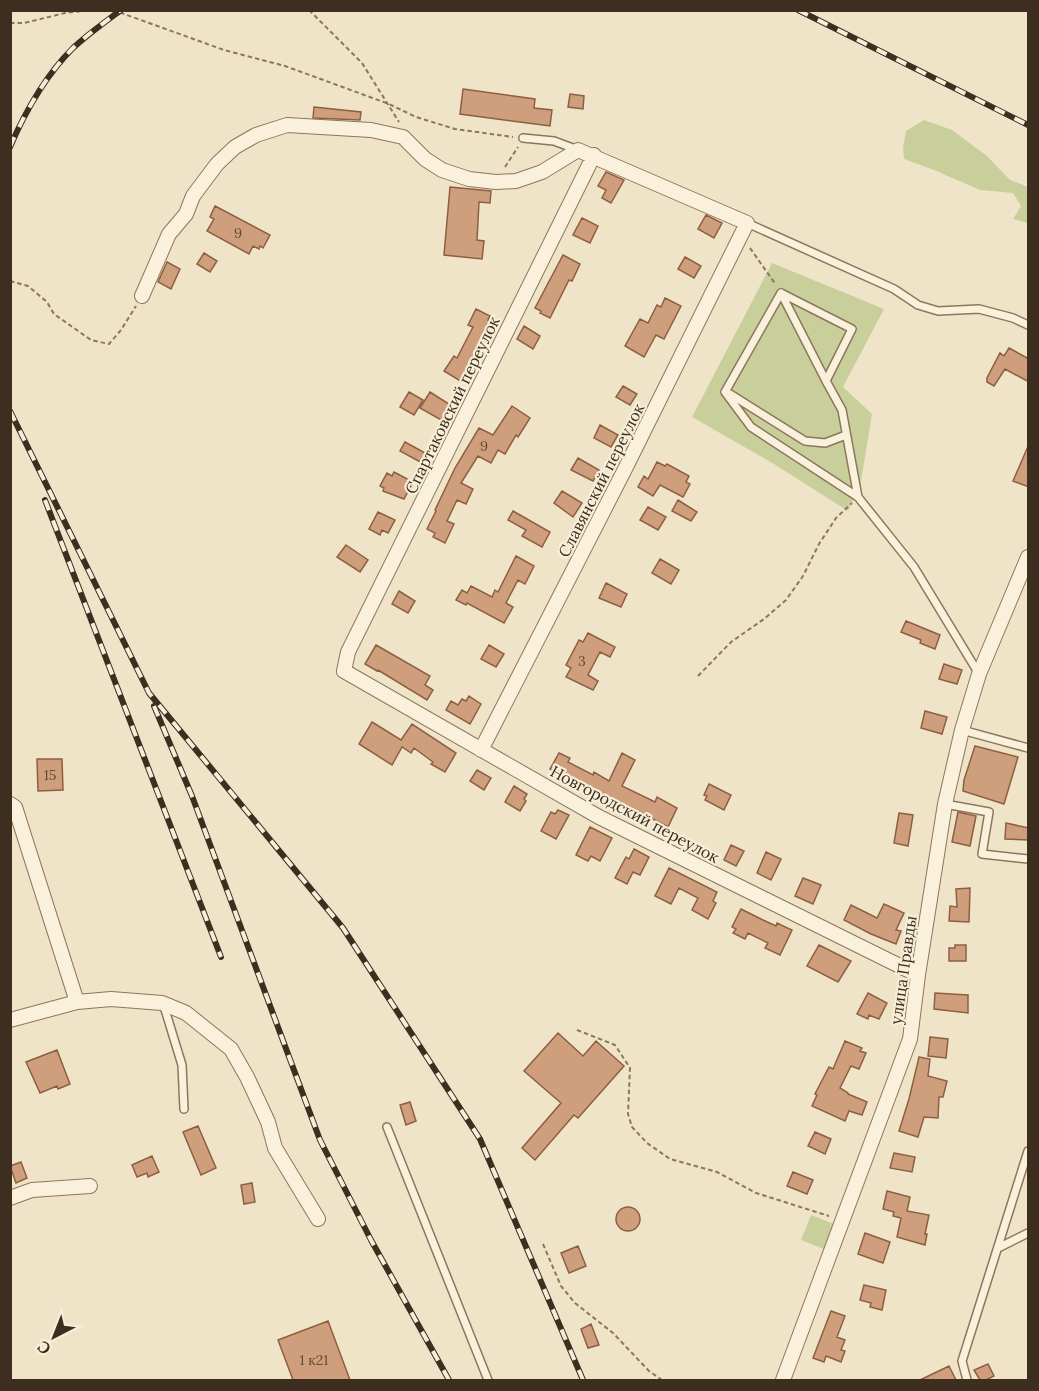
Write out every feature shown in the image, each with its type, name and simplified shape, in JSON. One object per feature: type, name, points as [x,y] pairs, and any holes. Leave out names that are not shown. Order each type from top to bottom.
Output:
[{"type":"street","points":[[142,296],[169,234],[186,214],[193,196],[217,164],[235,147],[256,135],[288,125],[371,130],[403,136],[425,159],[442,170],[469,179],[496,182],[516,181],[542,172],[578,150],[594,155],[744,229]]},
{"type":"street","name":"Спартаковский переулок","points":[[344,671],[348,652],[594,155]]},
{"type":"street","name":"Славянский переулок","points":[[481,750],[625,469],[744,229]]},
{"type":"street","name":"улица Правды","points":[[783,1380],[910,1039],[945,804],[962,730],[979,674],[1029,557]]},
{"type":"street","name":"Новгородский переулок","points":[[344,671],[599,817],[918,975]]},
{"type":"street","points":[[10,804],[15,807],[77,1002]]},
{"type":"street","points":[[10,1020],[77,1002],[111,999],[162,1003],[186,1013],[231,1049],[248,1077],[264,1113],[275,1148],[318,1220]]},
{"type":"street","points":[[10,1198],[32,1190],[90,1186]]},
{"type":"lane","points":[[523,138],[554,141],[578,150]]},
{"type":"lane","points":[[744,229],[894,289],[918,305],[938,311],[979,309],[1029,325]]},
{"type":"lane","points":[[781,293],[852,329],[826,381]]},
{"type":"lane","points":[[781,293],[842,410],[858,497]]},
{"type":"lane","points":[[725,392],[781,293]]},
{"type":"lane","points":[[725,392],[805,441],[825,443],[846,435]]},
{"type":"lane","points":[[725,392],[751,427],[858,497],[914,567],[979,674]]},
{"type":"lane","points":[[962,730],[1029,748]]},
{"type":"lane","points":[[945,804],[989,812],[982,854],[1029,859]]},
{"type":"lane","points":[[162,1003],[182,1065],[184,1109]]},
{"type":"lane","points":[[387,1127],[489,1380]]},
{"type":"lane","points":[[967,1380],[962,1361],[1029,1150]]},
{"type":"lane","points":[[998,1248],[1029,1233]]},
{"type":"path","points":[[10,23],[24,23],[65,13],[93,10]]},
{"type":"path","points":[[113,10],[224,50],[285,66],[389,104],[416,117],[455,129],[523,138],[496,182]]},
{"type":"path","points":[[309,10],[362,63],[389,104],[399,122],[403,136]]},
{"type":"path","points":[[744,229],[781,293]]},
{"type":"path","points":[[10,281],[28,286],[47,302],[54,314],[91,340],[109,344],[121,330],[142,296]]},
{"type":"path","points":[[698,676],[731,642],[786,600],[803,576],[819,544],[836,518],[858,497]]},
{"type":"path","points":[[577,1030],[615,1046],[630,1068],[628,1114],[632,1127],[647,1143],[670,1159],[717,1172],[756,1193],[843,1220]]},
{"type":"path","points":[[543,1244],[561,1286],[575,1303],[614,1333],[649,1371],[662,1380]]},
{"type":"green space","points":[[924,120],[952,130],[987,156],[1010,180],[1028,187],[1028,223],[1013,219],[1021,206],[1013,193],[980,190],[904,159],[903,147],[906,131]]},
{"type":"green space","points":[[772,263],[884,309],[843,387],[872,414],[861,481],[848,511],[774,464],[692,417]]},
{"type":"green space","points":[[811,1215],[834,1224],[824,1249],[801,1240]]},
{"type":"building","points":[[463,89],[535,99],[534,108],[552,110],[550,126],[460,114]]},
{"type":"building","points":[[570,94],[584,96],[583,109],[568,107]]},
{"type":"building","points":[[314,107],[361,112],[360,120],[313,118]]},
{"type":"building","points":[[606,172],[624,180],[611,203],[602,198],[606,190],[598,186]]},
{"type":"building","points":[[450,187],[491,191],[490,203],[479,202],[477,240],[484,241],[482,259],[444,255]]},
{"type":"building","points":[[215,206],[270,235],[263,248],[253,246],[249,254],[207,231],[214,219],[210,217]]},
{"type":"building","points":[[706,215],[722,223],[714,238],[698,229]]},
{"type":"building","points":[[582,218],[598,226],[590,243],[573,235]]},
{"type":"building","points":[[204,253],[217,261],[210,272],[197,264]]},
{"type":"building","points":[[563,255],[580,264],[572,281],[569,280],[550,318],[535,308]]},
{"type":"building","points":[[685,257],[701,266],[694,278],[678,269]]},
{"type":"building","points":[[167,262],[180,269],[171,289],[158,282]]},
{"type":"building","points":[[665,298],[681,306],[664,339],[656,335],[644,357],[625,346],[640,319],[648,323],[657,305],[661,307]]},
{"type":"building","points":[[476,309],[490,316],[488,320],[494,323],[462,382],[444,371],[454,356],[457,358],[473,327],[468,325]]},
{"type":"building","points":[[524,326],[540,336],[533,349],[517,339]]},
{"type":"building","points":[[1009,348],[1029,359],[1029,382],[1005,369],[994,386],[987,382],[987,378],[1000,353],[1004,356]]},
{"type":"building","points":[[623,386],[637,394],[630,405],[616,397]]},
{"type":"building","points":[[409,392],[423,400],[414,415],[400,407]]},
{"type":"building","points":[[430,392],[452,406],[443,421],[420,408]]},
{"type":"building","points":[[512,406],[530,418],[518,437],[516,435],[505,454],[498,450],[491,463],[478,456],[461,483],[473,489],[466,504],[457,500],[447,521],[454,524],[445,543],[433,537],[435,533],[427,529],[435,510],[455,468],[479,428],[493,435]]},
{"type":"building","points":[[600,425],[618,435],[611,447],[594,438]]},
{"type":"building","points":[[405,442],[427,454],[422,463],[400,451]]},
{"type":"building","points":[[1029,444],[1029,487],[1013,481]]},
{"type":"building","points":[[578,458],[599,470],[593,481],[571,470]]},
{"type":"building","points":[[657,462],[665,466],[667,464],[689,476],[686,482],[690,484],[683,497],[660,485],[653,496],[638,487],[644,476],[648,479]]},
{"type":"building","points":[[394,472],[413,482],[404,499],[383,491],[384,488],[380,486],[387,473],[392,476]]},
{"type":"building","points":[[562,491],[582,503],[573,517],[554,503]]},
{"type":"building","points":[[678,500],[697,512],[691,521],[672,511]]},
{"type":"building","points":[[648,507],[666,517],[658,530],[640,520]]},
{"type":"building","points":[[513,511],[550,532],[542,547],[522,536],[526,530],[508,520]]},
{"type":"building","points":[[378,512],[395,520],[388,533],[382,530],[380,535],[369,529]]},
{"type":"building","points":[[346,545],[368,560],[360,572],[337,557]]},
{"type":"building","points":[[516,556],[534,566],[525,584],[518,580],[506,603],[513,607],[504,623],[467,603],[466,605],[456,600],[462,590],[467,593],[471,586],[492,597],[495,590],[498,592]]},
{"type":"building","points":[[660,559],[679,570],[671,584],[652,573]]},
{"type":"building","points":[[606,583],[627,594],[621,607],[599,598]]},
{"type":"building","points":[[399,591],[415,601],[408,613],[392,604]]},
{"type":"building","points":[[906,621],[940,635],[935,649],[901,632]]},
{"type":"building","points":[[588,633],[615,647],[610,657],[600,652],[588,675],[598,681],[593,690],[566,677],[571,668],[566,665],[579,640],[583,642]]},
{"type":"building","points":[[376,645],[430,676],[425,685],[433,690],[427,700],[365,664]]},
{"type":"building","points":[[489,645],[504,654],[496,667],[481,659]]},
{"type":"building","points":[[944,664],[962,670],[957,684],[939,679]]},
{"type":"building","points":[[469,696],[481,704],[470,724],[446,710],[451,701],[458,705],[462,699],[466,701]]},
{"type":"building","points":[[925,711],[947,717],[942,734],[921,728]]},
{"type":"building","points":[[372,722],[401,740],[412,724],[456,753],[445,772],[431,764],[433,762],[414,748],[411,753],[402,747],[392,765],[359,744]]},
{"type":"building","points":[[975,746],[1018,757],[1004,804],[963,791],[964,780]]},
{"type":"building","points":[[559,753],[570,758],[568,762],[593,775],[594,772],[609,781],[622,753],[635,760],[622,786],[655,802],[657,797],[677,808],[668,827],[639,812],[637,815],[622,808],[550,769]]},
{"type":"building","points":[[37,759],[62,759],[63,790],[38,791]]},
{"type":"building","points":[[477,770],[491,778],[484,790],[470,781]]},
{"type":"building","points":[[709,784],[731,795],[724,810],[705,800],[707,796],[704,795]]},
{"type":"building","points":[[514,786],[527,794],[520,811],[505,802]]},
{"type":"building","points":[[558,810],[569,815],[556,839],[541,831],[551,812],[555,814]]},
{"type":"building","points":[[958,812],[976,816],[970,846],[952,842]]},
{"type":"building","points":[[899,813],[913,815],[908,846],[894,843]]},
{"type":"building","points":[[1006,823],[1029,828],[1029,840],[1005,839]]},
{"type":"building","points":[[590,827],[612,838],[600,861],[591,856],[588,861],[576,855]]},
{"type":"building","points":[[731,845],[744,851],[736,866],[724,860]]},
{"type":"building","points":[[634,849],[649,857],[640,875],[633,872],[627,884],[615,878],[626,857],[629,859]]},
{"type":"building","points":[[766,852],[781,859],[771,880],[757,873]]},
{"type":"building","points":[[669,868],[717,892],[713,901],[716,903],[708,919],[692,910],[698,898],[679,888],[671,904],[655,896]]},
{"type":"building","points":[[803,878],[821,885],[813,904],[795,896]]},
{"type":"building","points":[[970,888],[969,922],[949,921],[950,906],[957,907],[956,889]]},
{"type":"building","points":[[884,904],[904,913],[896,930],[901,931],[896,944],[844,920],[851,905],[877,918]]},
{"type":"building","points":[[741,909],[776,926],[777,923],[792,930],[780,955],[765,948],[768,943],[748,933],[745,939],[733,933],[736,929],[732,927]]},
{"type":"building","points":[[819,945],[851,961],[838,982],[807,966]]},
{"type":"building","points":[[955,945],[966,945],[966,961],[949,961],[949,948],[955,948]]},
{"type":"building","points":[[868,993],[887,1003],[879,1019],[869,1015],[868,1019],[857,1014]]},
{"type":"building","points":[[935,993],[968,995],[968,1013],[934,1009]]},
{"type":"building","points":[[558,1033],[583,1056],[596,1041],[624,1066],[578,1118],[574,1115],[535,1160],[522,1148],[561,1103],[524,1071]]},
{"type":"building","points":[[930,1037],[948,1039],[946,1058],[928,1056]]},
{"type":"building","points":[[845,1041],[862,1048],[860,1051],[866,1053],[859,1069],[851,1066],[840,1088],[867,1102],[862,1115],[849,1111],[845,1121],[812,1106],[817,1095],[815,1094],[829,1067],[833,1069]]},
{"type":"building","points":[[57,1050],[70,1084],[58,1089],[57,1086],[40,1093],[26,1062]]},
{"type":"building","points":[[919,1057],[930,1059],[928,1076],[947,1081],[943,1097],[939,1097],[938,1118],[924,1117],[918,1137],[899,1131]]},
{"type":"building","points":[[410,1102],[416,1121],[406,1125],[400,1105]]},
{"type":"building","points":[[198,1126],[216,1168],[201,1175],[183,1132]]},
{"type":"building","points":[[815,1132],[831,1139],[825,1154],[808,1146]]},
{"type":"building","points":[[894,1153],[915,1157],[912,1172],[890,1168]]},
{"type":"building","points":[[152,1156],[159,1172],[148,1177],[147,1173],[137,1177],[132,1165]]},
{"type":"building","points":[[21,1162],[27,1178],[16,1183],[10,1166]]},
{"type":"building","points":[[793,1172],[813,1180],[807,1194],[787,1186]]},
{"type":"building","points":[[252,1183],[255,1202],[244,1204],[241,1185]]},
{"type":"building","points":[[887,1191],[910,1197],[907,1211],[929,1215],[925,1245],[897,1237],[901,1218],[893,1216],[894,1212],[883,1209]]},
{"type":"building","points":[[628,1207],[636,1211],[640,1219],[636,1227],[628,1231],[620,1227],[616,1219],[620,1211]]},
{"type":"building","points":[[865,1233],[890,1242],[883,1263],[858,1254]]},
{"type":"building","points":[[578,1246],[586,1266],[569,1273],[561,1253]]},
{"type":"building","points":[[864,1285],[886,1290],[882,1310],[870,1307],[871,1303],[860,1300]]},
{"type":"building","points":[[831,1311],[845,1316],[837,1337],[845,1340],[841,1350],[845,1351],[841,1362],[826,1356],[824,1362],[813,1358]]},
{"type":"building","points":[[328,1321],[350,1380],[293,1380],[278,1340]]},
{"type":"building","points":[[591,1324],[599,1345],[588,1348],[581,1329]]},
{"type":"building","points":[[988,1364],[994,1376],[980,1380],[974,1370]]},
{"type":"building","points":[[949,1366],[956,1380],[920,1380]]},
{"type":"railway","points":[[10,147],[29,107],[54,70],[79,43],[121,10]]},
{"type":"railway","points":[[798,10],[1028,125]]},
{"type":"railway","points":[[10,411],[149,693],[343,928],[480,1139],[583,1380]]},
{"type":"railway","points":[[45,500],[221,957]]},
{"type":"railway","points":[[154,706],[192,796],[320,1140],[371,1240],[449,1380]]}]
